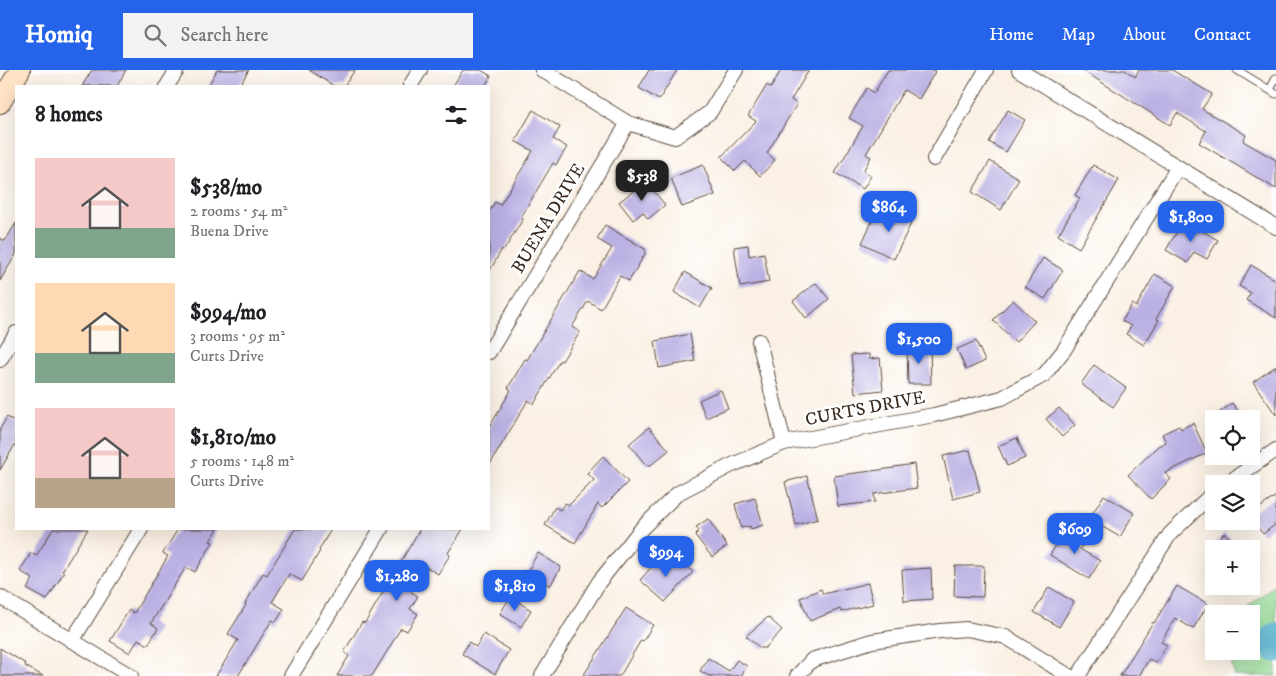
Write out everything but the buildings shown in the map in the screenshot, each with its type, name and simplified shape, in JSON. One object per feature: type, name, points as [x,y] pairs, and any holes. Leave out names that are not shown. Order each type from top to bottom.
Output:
[{"type":"main road","points":[[0,102],[20,70]]},
{"type":"street","points":[[169,85],[178,70]]},
{"type":"street","points":[[411,85],[420,70]]},
{"type":"street","points":[[542,70],[628,123],[675,137],[710,112],[736,70]]},
{"type":"street","points":[[934,159],[986,70]]},
{"type":"street","points":[[1019,70],[1276,227]]},
{"type":"street","name":"BUENA DRIVE","points":[[490,350],[628,123]]},
{"type":"street","name":"CURTS DRIVE","points":[[542,676],[599,582],[642,528],[678,493],[730,466],[784,443],[934,415],[1002,398],[1044,375],[1064,350],[1178,167]]},
{"type":"street","points":[[0,360],[15,335]]},
{"type":"street","points":[[759,341],[784,443]]},
{"type":"street","points":[[1239,475],[1276,450]]},
{"type":"street","points":[[1078,676],[1170,534],[1205,501]]},
{"type":"street","points":[[72,641],[140,530]]},
{"type":"street","points":[[291,676],[380,530]]},
{"type":"street","points":[[0,597],[131,676]]},
{"type":"street","points":[[797,676],[812,660],[872,641],[967,629],[1006,637],[1069,676]]},
{"type":"lane","points":[[1237,70],[1273,92],[1276,78]]},
{"type":"green space","points":[[1276,583],[1276,676],[1235,676],[1231,660],[1260,660],[1260,605],[1250,605]]},
{"type":"waterway","points":[[1276,637],[1276,648]]}]
